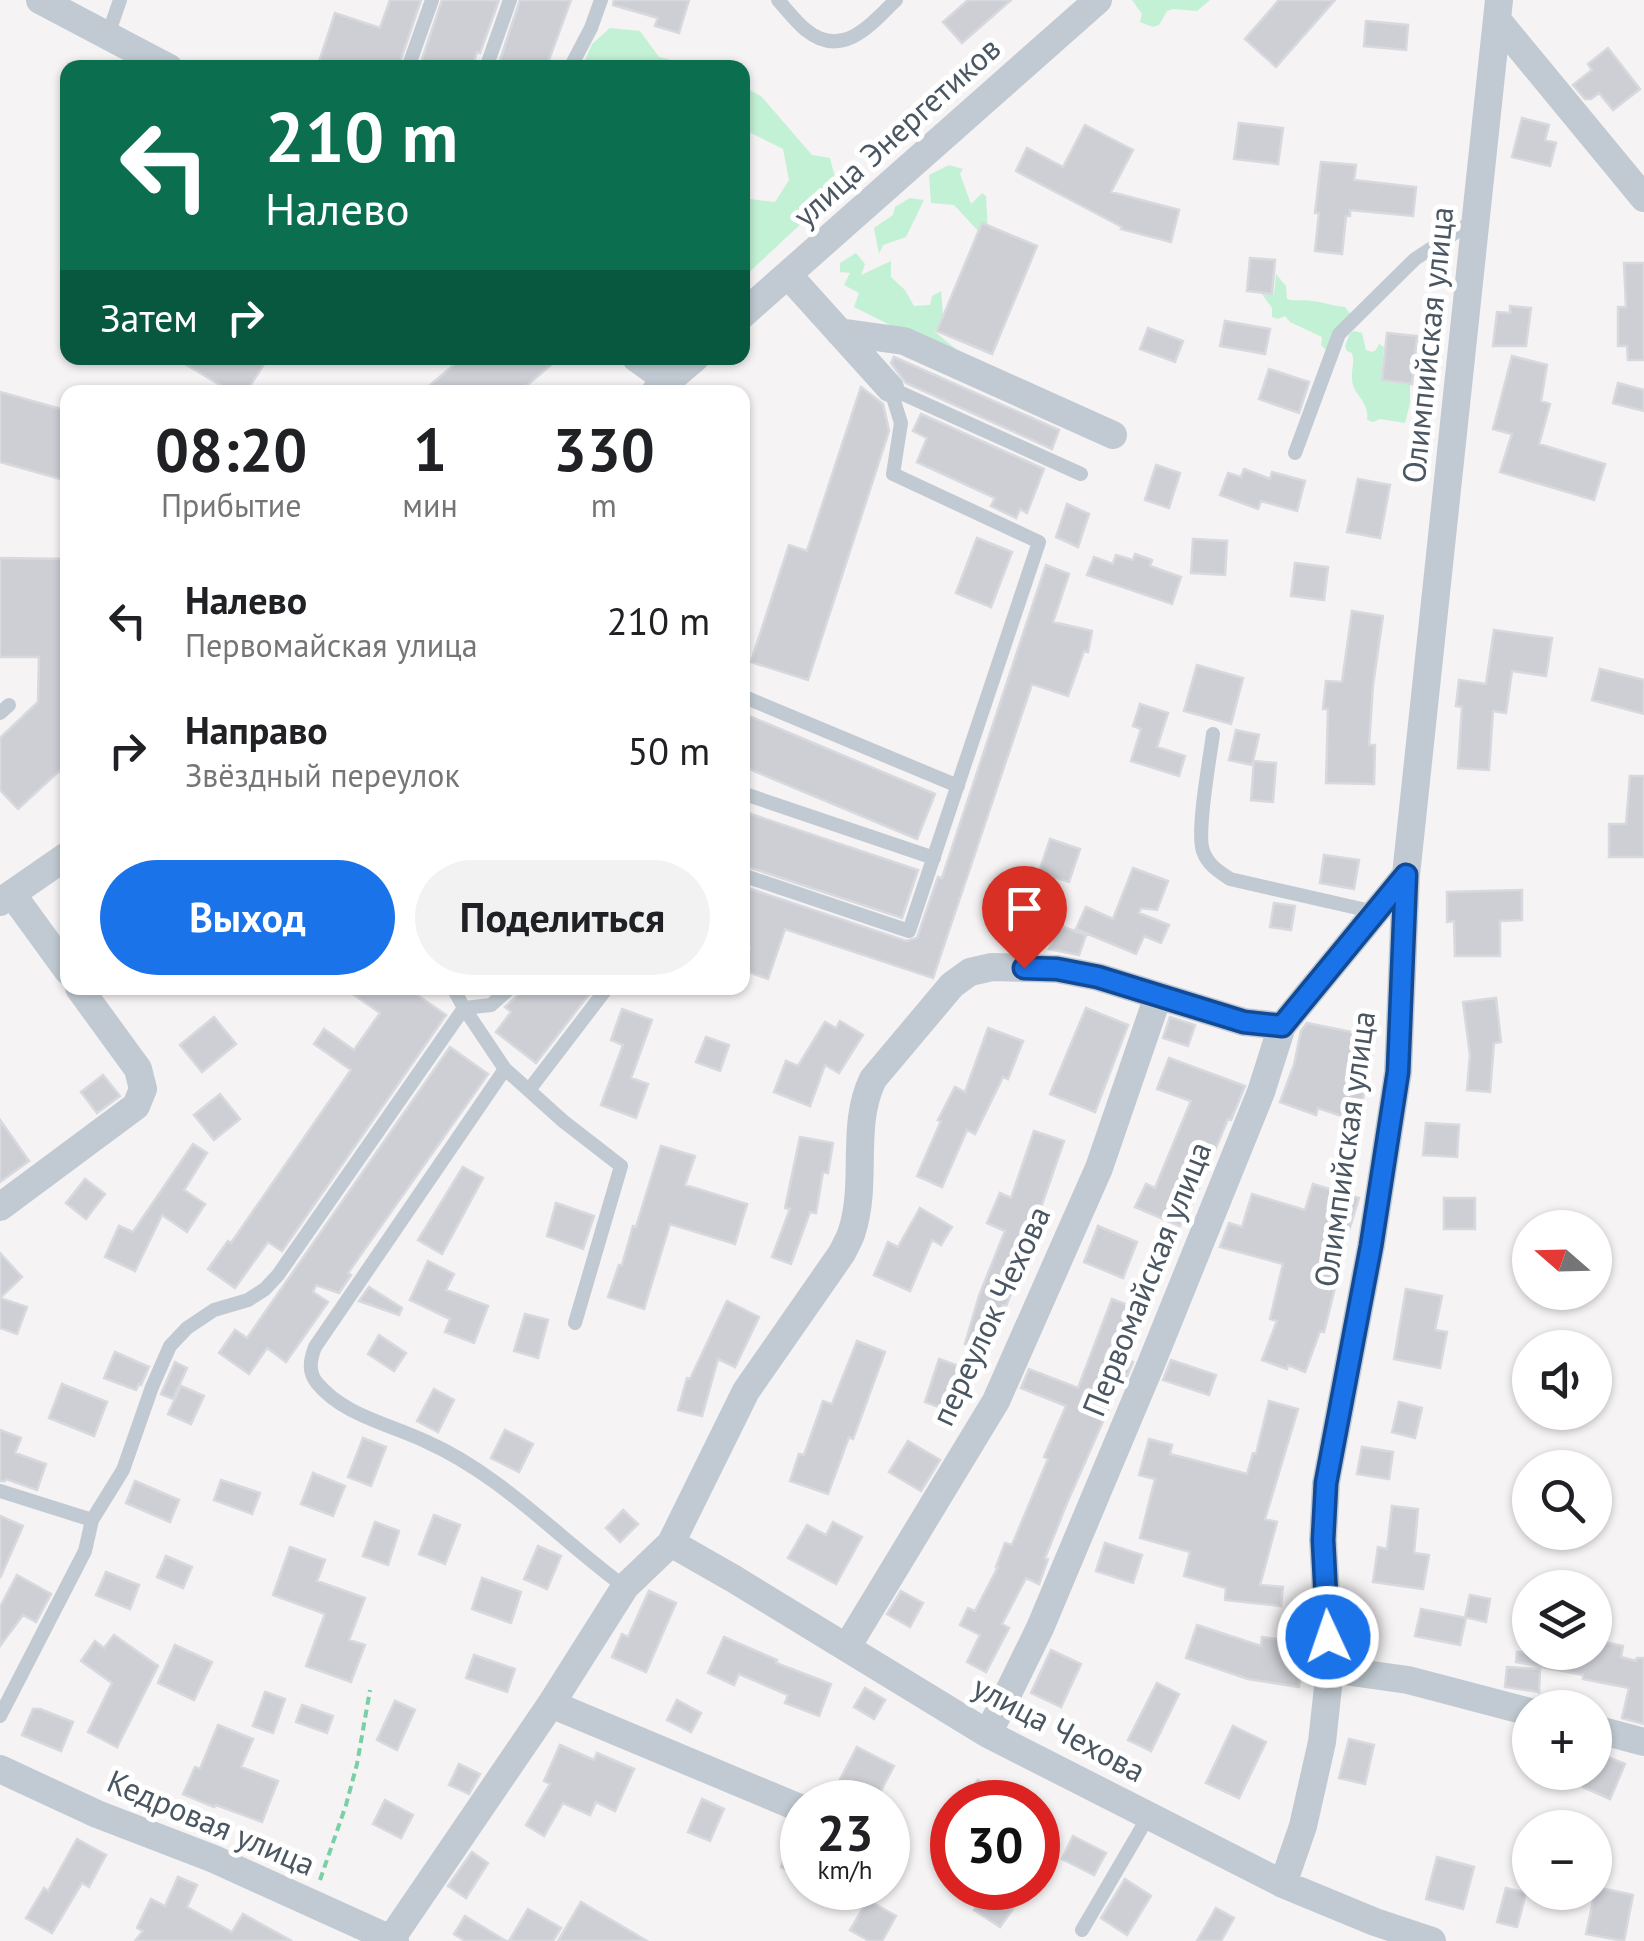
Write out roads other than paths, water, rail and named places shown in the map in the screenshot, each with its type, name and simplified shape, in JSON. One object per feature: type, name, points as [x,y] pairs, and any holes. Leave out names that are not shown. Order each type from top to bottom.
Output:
[{"type":"street","points":[[40,0],[154,60]]},
{"type":"street","name":"улица Энергетиков","points":[[750,309],[1084,5]]},
{"type":"street","points":[[1498,10],[1644,198]]},
{"type":"street","name":"Олимпийская улица","points":[[1283,1884],[1303,1826],[1322,1742],[1330,1669],[1323,1540],[1326,1483],[1371,1246],[1398,1072],[1406,875],[1498,10]]},
{"type":"street","points":[[788,275],[890,388]]},
{"type":"street","points":[[839,332],[904,341],[1113,436]]},
{"type":"street","points":[[642,365],[660,385]]},
{"type":"street","points":[[664,385],[687,365]]},
{"type":"street","points":[[60,859],[4,893],[60,961]]},
{"type":"street","name":"Первомайская улица","points":[[988,1734],[1040,1628],[1143,1382],[1262,1092],[1282,1026],[1406,875]]},
{"type":"street","points":[[393,1940],[625,1586],[670,1543],[746,1391],[829,1274],[852,1230],[858,1196],[862,1108],[873,1078],[952,985],[970,972],[992,967],[1057,969],[1098,977],[1244,1022],[1282,1026]]},
{"type":"street","points":[[0,1206],[136,1106],[143,1088],[138,1069],[85,995]]},
{"type":"street","name":"переулок Чехова","points":[[847,1647],[996,1402],[1099,1168],[1158,996]]},
{"type":"street","name":"улица Чехова","points":[[670,1543],[988,1734],[1283,1884],[1432,1941]]},
{"type":"street","points":[[1330,1669],[1408,1680],[1512,1707]]},
{"type":"street","points":[[551,1704],[780,1800]]},
{"type":"street","points":[[1612,1734],[1644,1742]]},
{"type":"street","name":"Кедровая улица","points":[[0,1769],[393,1940]]},
{"type":"lane","points":[[108,36],[120,0]]},
{"type":"lane","points":[[411,60],[432,0]]},
{"type":"lane","points":[[489,60],[510,0]]},
{"type":"lane","points":[[574,60],[601,0]]},
{"type":"lane","points":[[778,0],[809,32],[831,42],[855,38],[896,0]]},
{"type":"lane","points":[[1295,452],[1339,334],[1415,259],[1477,218]]},
{"type":"lane","points":[[890,388],[1080,474]]},
{"type":"lane","points":[[750,878],[909,931],[1040,542],[893,474],[901,423],[890,388]]},
{"type":"lane","points":[[750,699],[958,786]]},
{"type":"lane","points":[[1213,734],[1202,829],[1202,850],[1212,868],[1230,878],[1375,913]]},
{"type":"lane","points":[[750,796],[934,858]]},
{"type":"lane","points":[[457,995],[505,1069],[621,1166],[575,1323]]},
{"type":"lane","points":[[0,1716],[85,1551],[92,1520],[123,1470],[170,1346],[187,1328],[214,1310],[248,1300],[265,1290],[464,1008],[491,1005],[502,995]]},
{"type":"lane","points":[[481,1033],[505,995]]},
{"type":"lane","points":[[529,1090],[601,995]]},
{"type":"lane","points":[[505,1069],[315,1347],[310,1362],[314,1380],[352,1410],[464,1460],[513,1494],[592,1563],[625,1586]]},
{"type":"lane","points":[[0,1491],[92,1520]]},
{"type":"lane","points":[[1082,1930],[1148,1817]]}]
